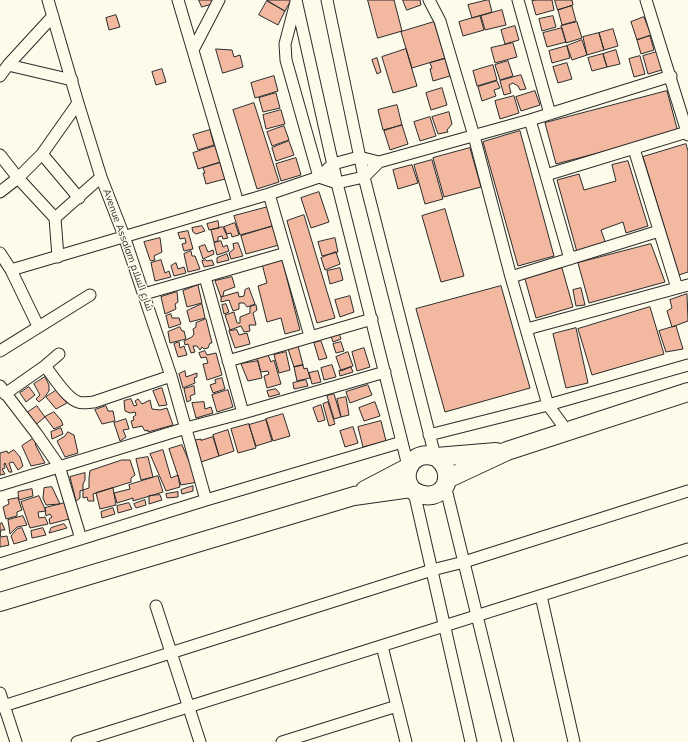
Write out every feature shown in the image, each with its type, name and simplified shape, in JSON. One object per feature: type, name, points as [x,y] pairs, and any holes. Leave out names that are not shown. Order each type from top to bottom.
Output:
[{"type":"main road","points":[[446,482],[506,451],[688,392]]},
{"type":"main road","points":[[435,456],[506,451]]},
{"type":"main road","points":[[427,454],[435,456],[442,460],[445,466],[447,473],[446,482],[441,491],[435,494],[428,496],[420,495],[413,490],[408,482],[406,475],[408,467],[413,460],[420,456],[427,454]]},
{"type":"main road","points":[[354,496],[408,467]]},
{"type":"main road","points":[[0,602],[354,496],[413,490]]},
{"type":"street","name":"Avenue Assalam شارع السلام","points":[[48,0],[101,177],[124,236],[171,376],[206,500]]},
{"type":"street","points":[[178,0],[238,203]]},
{"type":"street","points":[[193,50],[219,0]]},
{"type":"street","points":[[296,0],[337,183],[408,467]]},
{"type":"street","points":[[296,0],[285,44],[286,60],[319,177]]},
{"type":"street","points":[[327,0],[359,156],[435,456]]},
{"type":"street","points":[[429,0],[440,21],[474,136],[511,276],[548,404],[567,431]]},
{"type":"street","points":[[518,0],[550,114]]},
{"type":"street","points":[[546,175],[688,134],[646,0]]},
{"type":"street","points":[[0,76],[8,65],[53,16]]},
{"type":"street","points":[[8,65],[72,80]]},
{"type":"street","points":[[319,177],[337,183],[364,177],[379,162],[530,120],[671,76]]},
{"type":"street","points":[[0,192],[18,178],[42,154],[78,103]]},
{"type":"street","points":[[530,120],[570,259]]},
{"type":"street","points":[[527,330],[682,287],[659,231],[634,149]]},
{"type":"street","points":[[42,154],[79,198]]},
{"type":"street","points":[[0,155],[18,178],[55,218],[58,257]]},
{"type":"street","points":[[11,270],[269,194],[319,177],[333,164],[359,156],[379,162]]},
{"type":"street","points":[[55,218],[101,177]]},
{"type":"street","points":[[269,194],[310,336]]},
{"type":"street","points":[[511,276],[659,231]]},
{"type":"street","points":[[0,253],[11,270],[38,326]]},
{"type":"street","points":[[144,294],[286,253]]},
{"type":"street","points":[[205,277],[243,413]]},
{"type":"street","points":[[0,351],[90,295]]},
{"type":"street","points":[[228,361],[372,319]]},
{"type":"street","points":[[59,354],[45,366],[3,390],[59,466],[81,539]]},
{"type":"street","points":[[429,435],[688,365]]},
{"type":"street","points":[[45,366],[72,399],[84,403],[94,402],[171,376]]},
{"type":"street","points":[[0,485],[186,428],[385,372]]},
{"type":"street","points":[[0,564],[206,500],[402,442]]},
{"type":"street","points":[[446,482],[508,742]]},
{"type":"street","points":[[413,490],[471,742]]},
{"type":"street","points":[[2,706],[688,491]]},
{"type":"street","points":[[76,742],[688,549]]},
{"type":"street","points":[[541,596],[574,742]]},
{"type":"street","points":[[156,606],[170,654],[200,742]]},
{"type":"street","points":[[382,646],[406,742]]},
{"type":"street","points":[[0,693],[2,706],[16,742]]},
{"type":"street","points":[[282,742],[397,706]]},
{"type":"building","points":[[199,0],[217,0],[218,2],[202,7]]},
{"type":"building","points":[[267,0],[291,0],[285,11]]},
{"type":"building","points":[[368,0],[394,0],[402,31],[378,38]]},
{"type":"building","points":[[403,0],[420,0],[421,5],[407,10]]},
{"type":"building","points":[[489,0],[492,12],[472,18],[468,5]]},
{"type":"building","points":[[552,0],[554,10],[536,15],[532,1]]},
{"type":"building","points":[[555,0],[572,0],[573,5],[558,10]]},
{"type":"building","points":[[267,1],[285,11],[278,25],[259,15]]},
{"type":"building","points":[[572,6],[576,21],[562,25],[558,10]]},
{"type":"building","points":[[502,10],[506,25],[485,30],[481,16]]},
{"type":"building","points":[[116,15],[120,27],[109,30],[106,18]]},
{"type":"building","points":[[480,16],[484,30],[463,36],[459,22]]},
{"type":"building","points":[[553,16],[556,27],[542,31],[539,19]]},
{"type":"building","points":[[644,17],[651,35],[637,40],[631,22]]},
{"type":"building","points":[[434,22],[445,58],[412,68],[401,32]]},
{"type":"building","points":[[577,22],[582,38],[566,43],[561,26]]},
{"type":"building","points":[[515,26],[519,40],[505,44],[501,30]]},
{"type":"building","points":[[562,28],[566,42],[547,47],[543,33]]},
{"type":"building","points":[[613,29],[618,46],[604,50],[599,33]]},
{"type":"building","points":[[599,33],[604,50],[587,55],[583,37]]},
{"type":"building","points":[[650,36],[654,50],[641,54],[637,40]]},
{"type":"building","points":[[582,40],[587,55],[572,60],[567,46]]},
{"type":"building","points":[[513,43],[517,57],[495,63],[491,48]]},
{"type":"building","points":[[567,46],[570,58],[552,63],[549,51]]},
{"type":"building","points":[[216,49],[232,50],[234,57],[240,55],[243,67],[223,73]]},
{"type":"building","points":[[406,49],[417,86],[393,93],[382,57]]},
{"type":"building","points":[[616,50],[620,64],[607,67],[603,54]]},
{"type":"building","points":[[660,51],[665,69],[648,74],[643,56]]},
{"type":"building","points":[[603,54],[607,67],[592,71],[588,58]]},
{"type":"building","points":[[640,56],[645,74],[634,77],[629,59]]},
{"type":"building","points":[[377,58],[381,72],[377,74],[372,60]]},
{"type":"building","points":[[445,59],[450,76],[433,81],[430,63]]},
{"type":"building","points":[[508,61],[513,76],[500,80],[495,65]]},
{"type":"building","points":[[567,63],[572,79],[558,83],[553,67]]},
{"type":"building","points":[[493,65],[497,80],[477,86],[473,71]]},
{"type":"building","points":[[162,69],[166,82],[156,85],[152,72]]},
{"type":"building","points":[[521,75],[526,89],[520,90],[518,86],[513,83],[509,85],[511,93],[504,95],[500,81]]},
{"type":"building","points":[[274,76],[278,91],[255,98],[251,83]]},
{"type":"building","points":[[497,81],[500,88],[494,90],[496,96],[482,101],[478,87]]},
{"type":"building","points":[[442,88],[447,105],[431,110],[426,93]]},
{"type":"building","points":[[535,91],[540,105],[521,111],[516,97]]},
{"type":"building","points":[[667,91],[678,132],[556,164],[545,123]]},
{"type":"building","points":[[276,93],[280,108],[263,112],[259,98]]},
{"type":"building","points":[[514,96],[519,113],[500,119],[495,101]]},
{"type":"building","points":[[254,103],[279,182],[257,189],[233,110]]},
{"type":"building","points":[[397,105],[402,125],[383,130],[378,110]]},
{"type":"building","points":[[281,110],[285,124],[266,129],[263,115]]},
{"type":"building","points":[[449,112],[452,124],[447,130],[448,132],[438,134],[432,117]]},
{"type":"building","points":[[430,117],[436,136],[420,141],[414,122]]},
{"type":"building","points":[[402,125],[408,144],[390,150],[384,131]]},
{"type":"building","points":[[284,126],[289,140],[272,146],[267,132]]},
{"type":"building","points":[[210,130],[214,145],[198,150],[193,135]]},
{"type":"building","points":[[520,131],[554,256],[518,266],[483,142]]},
{"type":"building","points":[[289,141],[294,155],[276,161],[272,148]]},
{"type":"building","points":[[686,144],[688,151],[688,272],[679,275],[643,157]]},
{"type":"building","points":[[215,146],[220,162],[198,169],[193,153]]},
{"type":"building","points":[[470,148],[481,187],[444,197],[433,158]]},
{"type":"building","points":[[296,158],[301,175],[281,181],[276,164]]},
{"type":"building","points":[[432,160],[443,199],[425,204],[414,165]]},
{"type":"building","points":[[628,161],[648,226],[626,233],[623,222],[601,230],[606,244],[577,252],[557,180],[579,174],[584,190],[616,181],[612,165]]},
{"type":"building","points":[[220,163],[225,179],[206,184],[203,168]]},
{"type":"building","points":[[412,165],[418,183],[398,189],[393,170]]},
{"type":"building","points":[[319,192],[329,222],[311,228],[301,198]]},
{"type":"building","points":[[268,207],[273,226],[240,235],[234,216]]},
{"type":"building","points":[[445,209],[464,276],[441,282],[422,216]]},
{"type":"building","points":[[304,215],[335,318],[317,323],[287,221]]},
{"type":"building","points":[[218,221],[219,228],[209,230],[207,224]]},
{"type":"building","points":[[235,223],[239,235],[232,237],[231,233],[227,234],[224,227]]},
{"type":"building","points":[[202,226],[205,231],[196,234],[193,232],[192,228]]},
{"type":"building","points":[[273,226],[279,245],[246,254],[241,236]]},
{"type":"building","points":[[223,227],[228,238],[223,239],[222,236],[218,237],[218,241],[214,242],[211,230]]},
{"type":"building","points":[[188,231],[193,249],[184,251],[182,244],[186,243],[185,238],[180,239],[178,233]]},
{"type":"building","points":[[160,238],[162,252],[154,256],[155,260],[151,261],[144,242]]},
{"type":"building","points":[[335,238],[338,252],[322,256],[318,242]]},
{"type":"building","points":[[221,241],[223,247],[227,245],[229,251],[217,255],[214,243]]},
{"type":"building","points":[[238,243],[243,256],[231,259],[229,253],[234,249],[233,244]]},
{"type":"building","points":[[651,244],[665,282],[589,303],[578,263]]},
{"type":"building","points":[[205,245],[208,252],[213,250],[214,254],[203,259],[199,247]]},
{"type":"building","points":[[191,251],[192,256],[195,256],[200,269],[188,272],[184,254]]},
{"type":"building","points":[[336,252],[340,264],[325,270],[321,258]]},
{"type":"building","points":[[227,254],[229,260],[217,263],[217,258]]},
{"type":"building","points":[[282,259],[300,330],[285,334],[281,318],[267,322],[258,286],[267,283],[262,264]]},
{"type":"building","points":[[161,260],[165,273],[169,271],[171,277],[155,281],[151,263]]},
{"type":"building","points":[[212,260],[214,265],[204,267],[202,261]]},
{"type":"building","points":[[176,263],[178,269],[184,267],[186,273],[174,276],[171,266]]},
{"type":"building","points":[[340,268],[343,280],[330,284],[327,271]]},
{"type":"building","points":[[562,268],[573,307],[536,318],[525,279]]},
{"type":"building","points":[[232,277],[235,287],[224,291],[223,296],[221,297],[215,281]]},
{"type":"building","points":[[198,285],[202,303],[187,307],[183,291]]},
{"type":"building","points":[[501,286],[530,388],[445,412],[416,309]]},
{"type":"building","points":[[249,288],[255,304],[247,307],[244,303],[239,303],[239,309],[233,311],[229,300],[221,302],[221,297],[238,292],[239,297],[244,296],[245,290]]},
{"type":"building","points":[[581,288],[585,305],[576,306],[573,290]]},
{"type":"building","points":[[177,292],[178,302],[175,304],[176,309],[165,314],[161,297]]},
{"type":"building","points":[[687,294],[688,321],[672,327],[667,311],[672,308],[670,300]]},
{"type":"building","points":[[350,296],[354,312],[340,317],[335,300]]},
{"type":"building","points":[[202,304],[205,318],[190,322],[187,311]]},
{"type":"building","points":[[226,304],[229,312],[224,314],[222,305]]},
{"type":"building","points":[[256,305],[257,310],[253,313],[256,325],[249,325],[250,331],[244,332],[241,326],[230,330],[225,315],[234,312],[237,323],[240,323],[240,317],[250,313],[250,307]]},
{"type":"building","points":[[650,307],[664,354],[592,375],[578,329]]},
{"type":"building","points":[[171,314],[172,318],[179,318],[181,324],[169,328],[166,316]]},
{"type":"building","points":[[206,319],[212,343],[210,343],[208,348],[204,349],[202,347],[200,350],[197,346],[193,346],[195,352],[191,353],[188,344],[185,345],[184,341],[192,337],[194,334],[193,329],[196,327],[196,323]]},
{"type":"building","points":[[676,326],[683,349],[666,352],[659,331]]},
{"type":"building","points":[[180,327],[182,331],[184,331],[186,339],[170,343],[168,332]]},
{"type":"building","points":[[576,328],[588,383],[566,388],[553,334]]},
{"type":"building","points":[[237,330],[239,335],[247,333],[250,344],[235,348],[229,331]]},
{"type":"building","points":[[339,333],[341,339],[333,342],[331,336]]},
{"type":"building","points":[[321,341],[327,358],[319,360],[314,343]]},
{"type":"building","points":[[179,342],[180,348],[184,346],[187,355],[178,357],[174,344]]},
{"type":"building","points":[[341,342],[344,351],[336,353],[333,344]]},
{"type":"building","points":[[298,346],[303,365],[294,367],[288,349]]},
{"type":"building","points":[[364,348],[370,367],[357,371],[352,352]]},
{"type":"building","points":[[205,351],[207,355],[216,353],[222,375],[207,380],[203,364],[208,363],[206,357],[201,358],[199,353]]},
{"type":"building","points":[[286,352],[290,370],[279,373],[274,355]]},
{"type":"building","points":[[348,352],[353,366],[341,371],[336,357]]},
{"type":"building","points":[[268,355],[271,362],[274,360],[281,384],[267,388],[264,376],[269,374],[268,371],[261,372],[257,359]]},
{"type":"building","points":[[258,361],[262,378],[248,381],[241,364]]},
{"type":"building","points":[[303,365],[304,369],[307,368],[310,378],[297,381],[294,367]]},
{"type":"building","points":[[332,365],[336,377],[324,380],[321,368]]},
{"type":"building","points":[[351,367],[353,372],[340,376],[339,371]]},
{"type":"building","points":[[185,371],[186,377],[197,373],[197,377],[194,378],[195,383],[183,388],[179,374]]},
{"type":"building","points":[[318,371],[321,382],[312,384],[309,373]]},
{"type":"building","points":[[45,377],[49,385],[49,391],[39,402],[36,399],[40,395],[34,384]]},
{"type":"building","points":[[222,378],[225,389],[213,393],[210,385],[216,383],[215,380]]},
{"type":"building","points":[[306,380],[308,386],[294,389],[293,383]]},
{"type":"building","points":[[368,385],[372,395],[350,403],[346,392]]},
{"type":"building","points":[[194,386],[195,394],[190,396],[191,400],[187,402],[184,389]]},
{"type":"building","points":[[29,387],[35,395],[26,402],[20,393]]},
{"type":"building","points":[[162,388],[167,405],[159,406],[153,391]]},
{"type":"building","points":[[276,389],[280,394],[269,397],[267,391]]},
{"type":"building","points":[[57,390],[67,403],[56,409],[46,397]]},
{"type":"building","points":[[228,390],[233,407],[217,412],[212,395]]},
{"type":"building","points":[[334,394],[341,417],[334,419],[327,396]]},
{"type":"building","points":[[346,397],[349,415],[341,417],[337,399]]},
{"type":"building","points":[[131,399],[134,406],[137,405],[135,401],[138,399],[142,404],[150,400],[152,409],[160,410],[167,408],[173,425],[148,432],[148,430],[145,431],[142,426],[133,428],[131,421],[134,420],[133,417],[136,415],[135,412],[130,413],[125,411],[124,401]]},
{"type":"building","points":[[204,402],[205,409],[211,407],[213,413],[196,418],[192,403]]},
{"type":"building","points":[[328,402],[335,424],[329,426],[323,404]]},
{"type":"building","points":[[375,402],[380,416],[364,421],[359,408]]},
{"type":"building","points":[[321,405],[325,420],[318,422],[313,408]]},
{"type":"building","points":[[37,406],[45,417],[33,427],[24,415]]},
{"type":"building","points":[[106,406],[108,411],[113,411],[115,421],[102,424],[95,410]]},
{"type":"building","points":[[54,412],[61,420],[63,425],[54,429],[45,417]]},
{"type":"building","points":[[283,414],[290,436],[273,441],[266,419]]},
{"type":"building","points":[[126,419],[129,429],[123,430],[126,437],[120,441],[114,423]]},
{"type":"building","points":[[266,420],[272,441],[256,446],[249,425]]},
{"type":"building","points":[[381,421],[386,441],[363,447],[358,427]]},
{"type":"building","points":[[249,424],[256,448],[238,453],[231,429]]},
{"type":"building","points":[[353,427],[358,443],[345,447],[340,431]]},
{"type":"building","points":[[61,428],[63,434],[52,439],[51,432]]},
{"type":"building","points":[[228,430],[234,451],[219,456],[213,435]]},
{"type":"building","points":[[68,432],[74,435],[78,453],[65,457],[57,441]]},
{"type":"building","points":[[213,437],[219,456],[201,462],[196,449],[198,449],[195,440]]},
{"type":"building","points":[[34,438],[35,444],[45,463],[31,466],[22,446]]},
{"type":"building","points":[[182,445],[198,482],[181,485],[169,449]]},
{"type":"building","points":[[14,450],[20,457],[23,466],[18,470],[13,462],[9,463],[12,472],[9,472],[5,463],[5,468],[2,469],[5,474],[0,475],[0,453],[7,451],[8,453]]},
{"type":"building","points":[[163,450],[171,478],[178,475],[180,487],[166,491],[150,454]]},
{"type":"building","points":[[148,457],[153,477],[141,480],[136,459]]},
{"type":"building","points":[[122,460],[130,460],[135,475],[131,478],[131,482],[93,494],[94,501],[88,501],[87,497],[83,498],[83,490],[89,488],[90,471]]},
{"type":"building","points":[[85,473],[83,490],[80,491],[80,498],[76,501],[70,477]]},
{"type":"building","points":[[158,476],[163,492],[133,501],[133,498],[117,503],[114,493],[130,489],[129,485]]},
{"type":"building","points":[[193,486],[193,491],[182,494],[181,490]]},
{"type":"building","points":[[52,487],[60,504],[46,505],[43,498],[44,488]]},
{"type":"building","points":[[113,488],[116,505],[100,509],[96,493]]},
{"type":"building","points":[[32,489],[33,496],[19,500],[18,492]]},
{"type":"building","points":[[178,492],[178,497],[167,498],[166,494]]},
{"type":"building","points":[[160,495],[162,500],[149,504],[149,496]]},
{"type":"building","points":[[39,496],[46,511],[38,512],[39,518],[45,517],[48,524],[30,528],[21,502]]},
{"type":"building","points":[[18,498],[22,510],[17,512],[17,516],[6,519],[3,507],[9,504],[8,500]]},
{"type":"building","points":[[145,500],[146,505],[136,508],[134,504]]},
{"type":"building","points":[[65,503],[69,519],[50,524],[49,519],[52,517],[50,514],[46,516],[45,508]]},
{"type":"building","points":[[129,503],[132,509],[118,513],[117,506]]},
{"type":"building","points":[[113,508],[115,514],[102,518],[101,512]]},
{"type":"building","points":[[23,516],[27,525],[17,527],[10,534],[8,520]]},
{"type":"building","points":[[2,523],[5,530],[1,530],[0,534],[0,524]]},
{"type":"building","points":[[64,524],[67,528],[49,533],[51,528]]},
{"type":"building","points":[[22,528],[27,540],[14,544],[11,536],[17,529]]},
{"type":"building","points":[[43,528],[46,535],[32,538],[31,531]]},
{"type":"building","points":[[0,534],[1,537],[7,536],[9,545],[0,547]]}]
